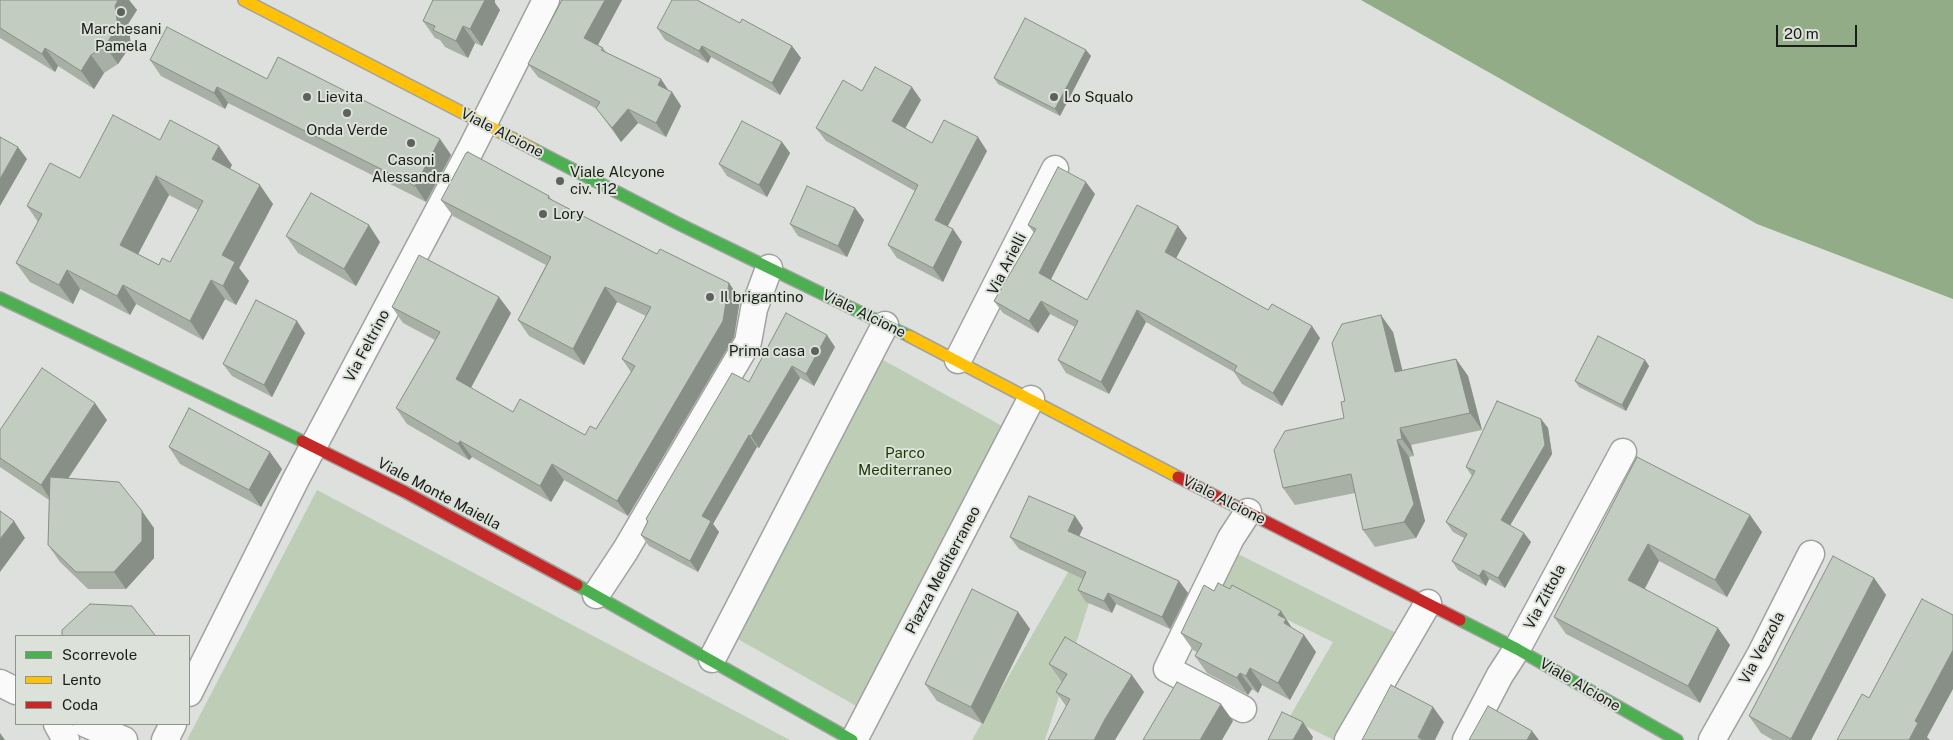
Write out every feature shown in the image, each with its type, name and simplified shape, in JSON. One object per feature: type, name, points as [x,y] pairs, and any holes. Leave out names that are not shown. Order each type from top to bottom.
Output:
[{"type":"street","name":"Viale Alcione","points":[[244,0],[769,268],[958,360],[1248,512],[1517,649],[1677,740]]},
{"type":"street","name":"Via Feltrino","points":[[190,691],[314,448],[484,124],[546,0]]},
{"type":"street","name":"Via Arielli","points":[[958,360],[1055,169]]},
{"type":"street","points":[[596,594],[625,551],[748,342],[754,309],[769,268]]},
{"type":"street","name":"Viale Monte Maiella","points":[[0,298],[405,492],[596,594],[852,740]]},
{"type":"street","points":[[712,659],[885,325]]},
{"type":"street","name":"Piazza Mediterraneo","points":[[852,740],[1031,399]]},
{"type":"street","name":"Via Zittola","points":[[1466,740],[1504,667],[1517,649],[1623,452]]},
{"type":"street","points":[[1243,709],[1167,669],[1232,538],[1248,512]]},
{"type":"street","name":"Via Vezzola","points":[[1712,740],[1759,657],[1811,554]]},
{"type":"street","points":[[1348,740],[1428,603]]},
{"type":"street","points":[[0,683],[15,690]]},
{"type":"street","points":[[57,725],[66,740]]},
{"type":"street","points":[[88,725],[124,740]]},
{"type":"street","points":[[165,740],[172,725]]},
{"type":"green space","name":"Parco Mediterraneo","points":[[876,356],[1004,427],[860,708],[736,638]]},
{"type":"green space","points":[[317,490],[669,676],[790,740],[187,740]]},
{"type":"green space","points":[[1086,541],[1106,550],[1045,740],[972,740]]},
{"type":"green space","points":[[1234,552],[1404,637],[1334,740],[1289,718],[1333,642],[1218,586]]},
{"type":"shaded area","points":[[1361,0],[1953,0],[1953,299],[1757,224]]},
{"type":"building","points":[[0,0],[118,0],[115,6],[118,26],[105,46],[91,55],[81,71],[45,48],[42,54],[0,28]]},
{"type":"building","points":[[433,0],[485,0],[470,29],[463,26],[456,41],[433,30],[435,26],[423,21]]},
{"type":"building","points":[[562,0],[605,0],[584,38],[603,48],[601,50],[661,79],[658,85],[672,92],[656,123],[628,109],[612,128],[596,108],[600,102],[528,64]]},
{"type":"building","points":[[672,0],[697,0],[740,23],[742,19],[792,46],[772,83],[702,46],[699,51],[657,28]]},
{"type":"building","points":[[1025,18],[1086,50],[1055,109],[994,78]]},
{"type":"building","points":[[167,27],[267,79],[278,57],[440,139],[415,186],[217,87],[214,93],[150,60]]},
{"type":"building","points":[[875,67],[912,87],[892,121],[932,143],[944,120],[978,137],[935,220],[953,229],[933,268],[888,245],[918,185],[816,128],[843,80],[862,91]]},
{"type":"building","points":[[113,115],[160,140],[170,120],[219,146],[212,159],[260,185],[222,255],[235,262],[223,286],[211,280],[190,321],[123,285],[117,296],[67,270],[59,285],[16,263],[42,214],[27,206],[50,163],[80,178]],"holes":[[[156,176],[203,201],[170,262],[162,258],[159,265],[120,245]]]},
{"type":"building","points":[[742,121],[782,142],[759,185],[719,164]]},
{"type":"building","points":[[0,137],[18,147],[0,179]]},
{"type":"building","points":[[468,152],[549,196],[548,198],[657,254],[660,249],[729,283],[723,321],[617,501],[552,464],[540,486],[460,441],[458,444],[396,408],[440,332],[392,307],[419,255],[499,297],[456,379],[513,412],[520,399],[585,435],[590,426],[596,429],[635,366],[622,359],[651,307],[605,287],[573,349],[518,320],[551,257],[441,200]]},
{"type":"building","points":[[1058,167],[1086,182],[1039,273],[1087,300],[1137,205],[1178,226],[1165,252],[1268,310],[1272,304],[1312,326],[1273,393],[1234,371],[1237,366],[1137,310],[1101,382],[1058,360],[1078,321],[1041,301],[1029,321],[994,301],[1036,229],[1028,225]]},
{"type":"building","points":[[807,186],[855,208],[838,246],[790,224]]},
{"type":"building","points":[[311,193],[369,225],[344,269],[286,236]]},
{"type":"building","points":[[256,300],[297,321],[264,385],[223,364]]},
{"type":"building","points":[[786,313],[827,335],[806,374],[792,366],[751,436],[749,435],[702,516],[711,521],[690,561],[641,535],[648,521],[646,519],[732,373],[749,382]]},
{"type":"building","points":[[1381,315],[1395,372],[1456,359],[1470,413],[1400,428],[1402,439],[1397,440],[1414,504],[1404,522],[1363,530],[1351,474],[1283,488],[1274,450],[1285,431],[1344,418],[1341,402],[1345,401],[1332,343],[1342,324]]},
{"type":"building","points":[[1598,336],[1645,360],[1622,405],[1575,381]]},
{"type":"building","points":[[42,368],[95,403],[41,485],[0,458],[0,430]]},
{"type":"building","points":[[1497,401],[1541,419],[1545,445],[1501,520],[1524,533],[1498,578],[1483,570],[1479,576],[1452,561],[1467,534],[1446,522],[1475,471],[1466,467]]},
{"type":"building","points":[[189,408],[270,452],[249,490],[169,447]]},
{"type":"building","points":[[1637,457],[1750,515],[1715,580],[1648,544],[1628,580],[1718,628],[1688,686],[1554,617]]},
{"type":"building","points":[[50,477],[119,482],[142,511],[142,541],[114,572],[76,572],[48,545]]},
{"type":"building","points":[[1029,496],[1075,516],[1068,531],[1179,581],[1162,617],[1108,593],[1104,601],[1078,590],[1086,572],[1010,537]]},
{"type":"building","points":[[0,511],[14,521],[0,539]]},
{"type":"building","points":[[1833,556],[1874,578],[1791,739],[1749,716]]},
{"type":"building","points":[[1218,583],[1230,589],[1232,585],[1281,611],[1278,615],[1286,619],[1284,623],[1304,635],[1278,683],[1250,668],[1246,676],[1240,673],[1237,678],[1195,656],[1202,644],[1181,633],[1204,585],[1214,591]]},
{"type":"building","points":[[972,589],[1018,612],[971,707],[925,684]]},
{"type":"building","points":[[1922,599],[1953,615],[1953,650],[1915,721],[1918,723],[1909,740],[1837,740],[1862,694],[1869,698]]},
{"type":"building","points":[[90,604],[132,606],[155,635],[62,635],[62,630]]},
{"type":"building","points":[[1065,637],[1132,675],[1094,740],[1048,740],[1070,699],[1056,692],[1067,674],[1049,664]]},
{"type":"building","points":[[1177,682],[1221,704],[1200,740],[1143,740]]},
{"type":"building","points":[[1391,685],[1433,707],[1418,737],[1423,740],[1362,740]]},
{"type":"building","points":[[1488,706],[1532,731],[1527,740],[1469,740]]},
{"type":"building","points":[[1282,712],[1303,722],[1293,740],[1268,740]]},
{"type":"traffic: fast","points":[[533,149],[679,224],[909,336]]},
{"type":"traffic: fast","points":[[0,298],[302,441]]},
{"type":"traffic: fast","points":[[577,585],[852,740]]},
{"type":"traffic: fast","points":[[1460,620],[1517,649],[1677,740]]},
{"type":"traffic: slow","points":[[244,0],[533,149]]},
{"type":"traffic: slow","points":[[909,336],[1178,477]]},
{"type":"traffic: jam","points":[[302,441],[405,492],[577,585]]},
{"type":"traffic: jam","points":[[1178,477],[1460,620]]},
{"type":"place","name":"Marchesani Pamela","points":[[121,12]]},
{"type":"place","name":"Lievita","points":[[307,97]]},
{"type":"place","name":"Lo Squalo","points":[[1054,97]]},
{"type":"place","name":"Onda Verde","points":[[347,113]]},
{"type":"place","name":"Casoni Alessandra","points":[[411,143]]},
{"type":"place","name":"Viale Alcyone civ. 112","points":[[560,181]]},
{"type":"place","name":"Lory","points":[[543,214]]},
{"type":"place","name":"Il brigantino","points":[[710,297]]},
{"type":"place","name":"Prima casa","points":[[815,351]]}]
